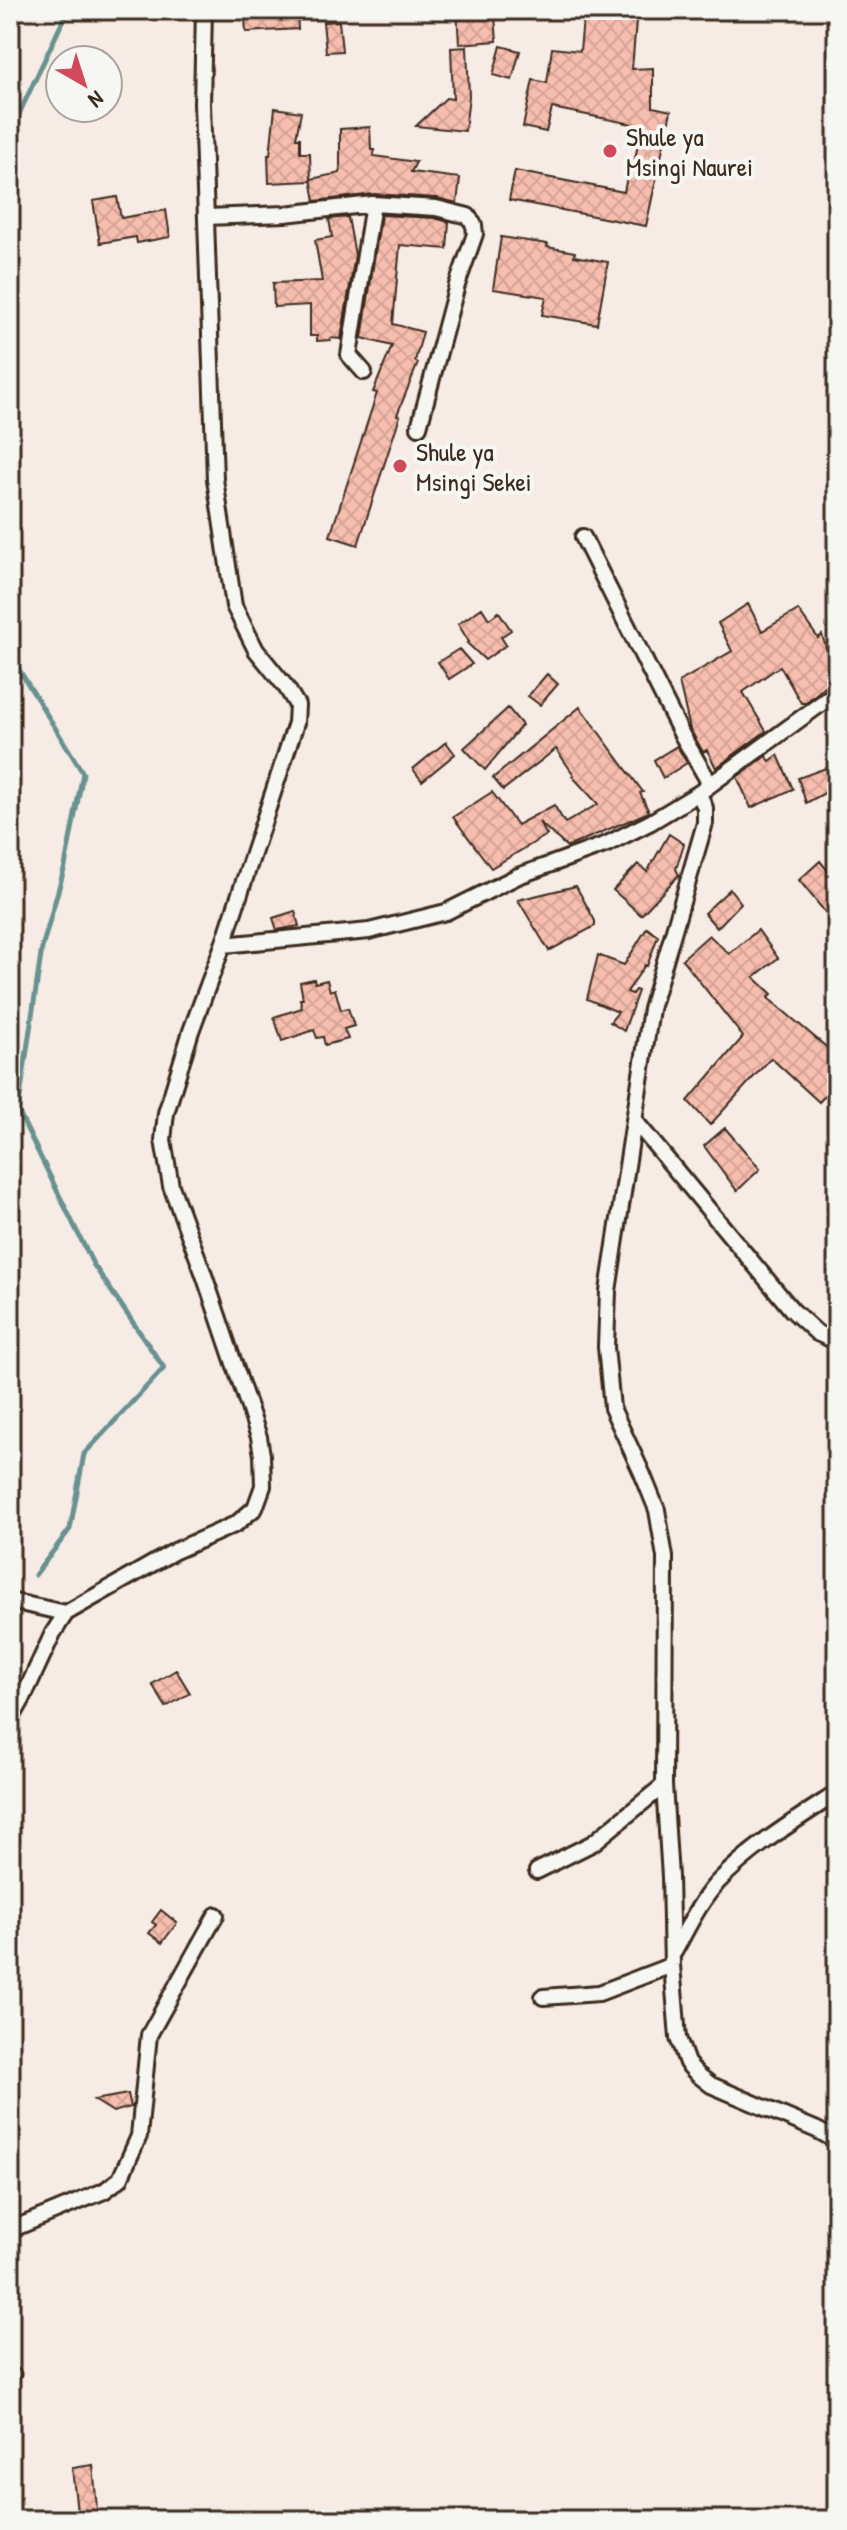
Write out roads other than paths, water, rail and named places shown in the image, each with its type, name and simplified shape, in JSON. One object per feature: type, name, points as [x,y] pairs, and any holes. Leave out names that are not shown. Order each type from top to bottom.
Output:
[{"type":"street","points":[[10,1721],[59,1621],[66,1613],[165,1556],[236,1524],[255,1508],[263,1486],[259,1437],[171,1186],[163,1140],[174,1085],[296,723],[297,705],[256,650],[234,606],[215,479],[202,104],[204,10]]},
{"type":"street","points":[[206,217],[285,214],[373,204],[436,208],[468,216],[475,234],[457,285],[419,427]]},
{"type":"street","points":[[364,372],[349,355],[373,204]]},
{"type":"street","points":[[583,537],[682,735],[704,789],[705,823],[651,1009],[608,1291],[606,1347],[612,1408],[657,1510],[665,1557],[664,1785],[678,2038],[687,2063],[711,2085],[837,2141]]},
{"type":"street","points":[[223,945],[369,931],[446,912],[518,876],[607,844],[704,789],[837,692]]},
{"type":"street","points":[[635,1121],[792,1310],[817,1333],[837,1342]]},
{"type":"street","points":[[10,1601],[66,1613]]},
{"type":"street","points":[[537,1871],[593,1843],[664,1785]]},
{"type":"street","points":[[543,1997],[599,1993],[673,1959],[703,1901],[718,1883],[779,1832],[837,1793]]},
{"type":"street","points":[[10,2230],[104,2191],[120,2179],[139,2136],[149,2035],[216,1915]]},
{"type":"waterway","points":[[10,133],[68,10]]},
{"type":"waterway","points":[[10,655],[83,773],[65,866],[42,948],[18,1111],[93,1264],[164,1368],[84,1454],[70,1529],[35,1575]]},
{"type":"place","name":"Shule ya Msingi Naurei","points":[[610,151]]},
{"type":"place","name":"Shule ya Msingi Sekei","points":[[400,466]]}]
